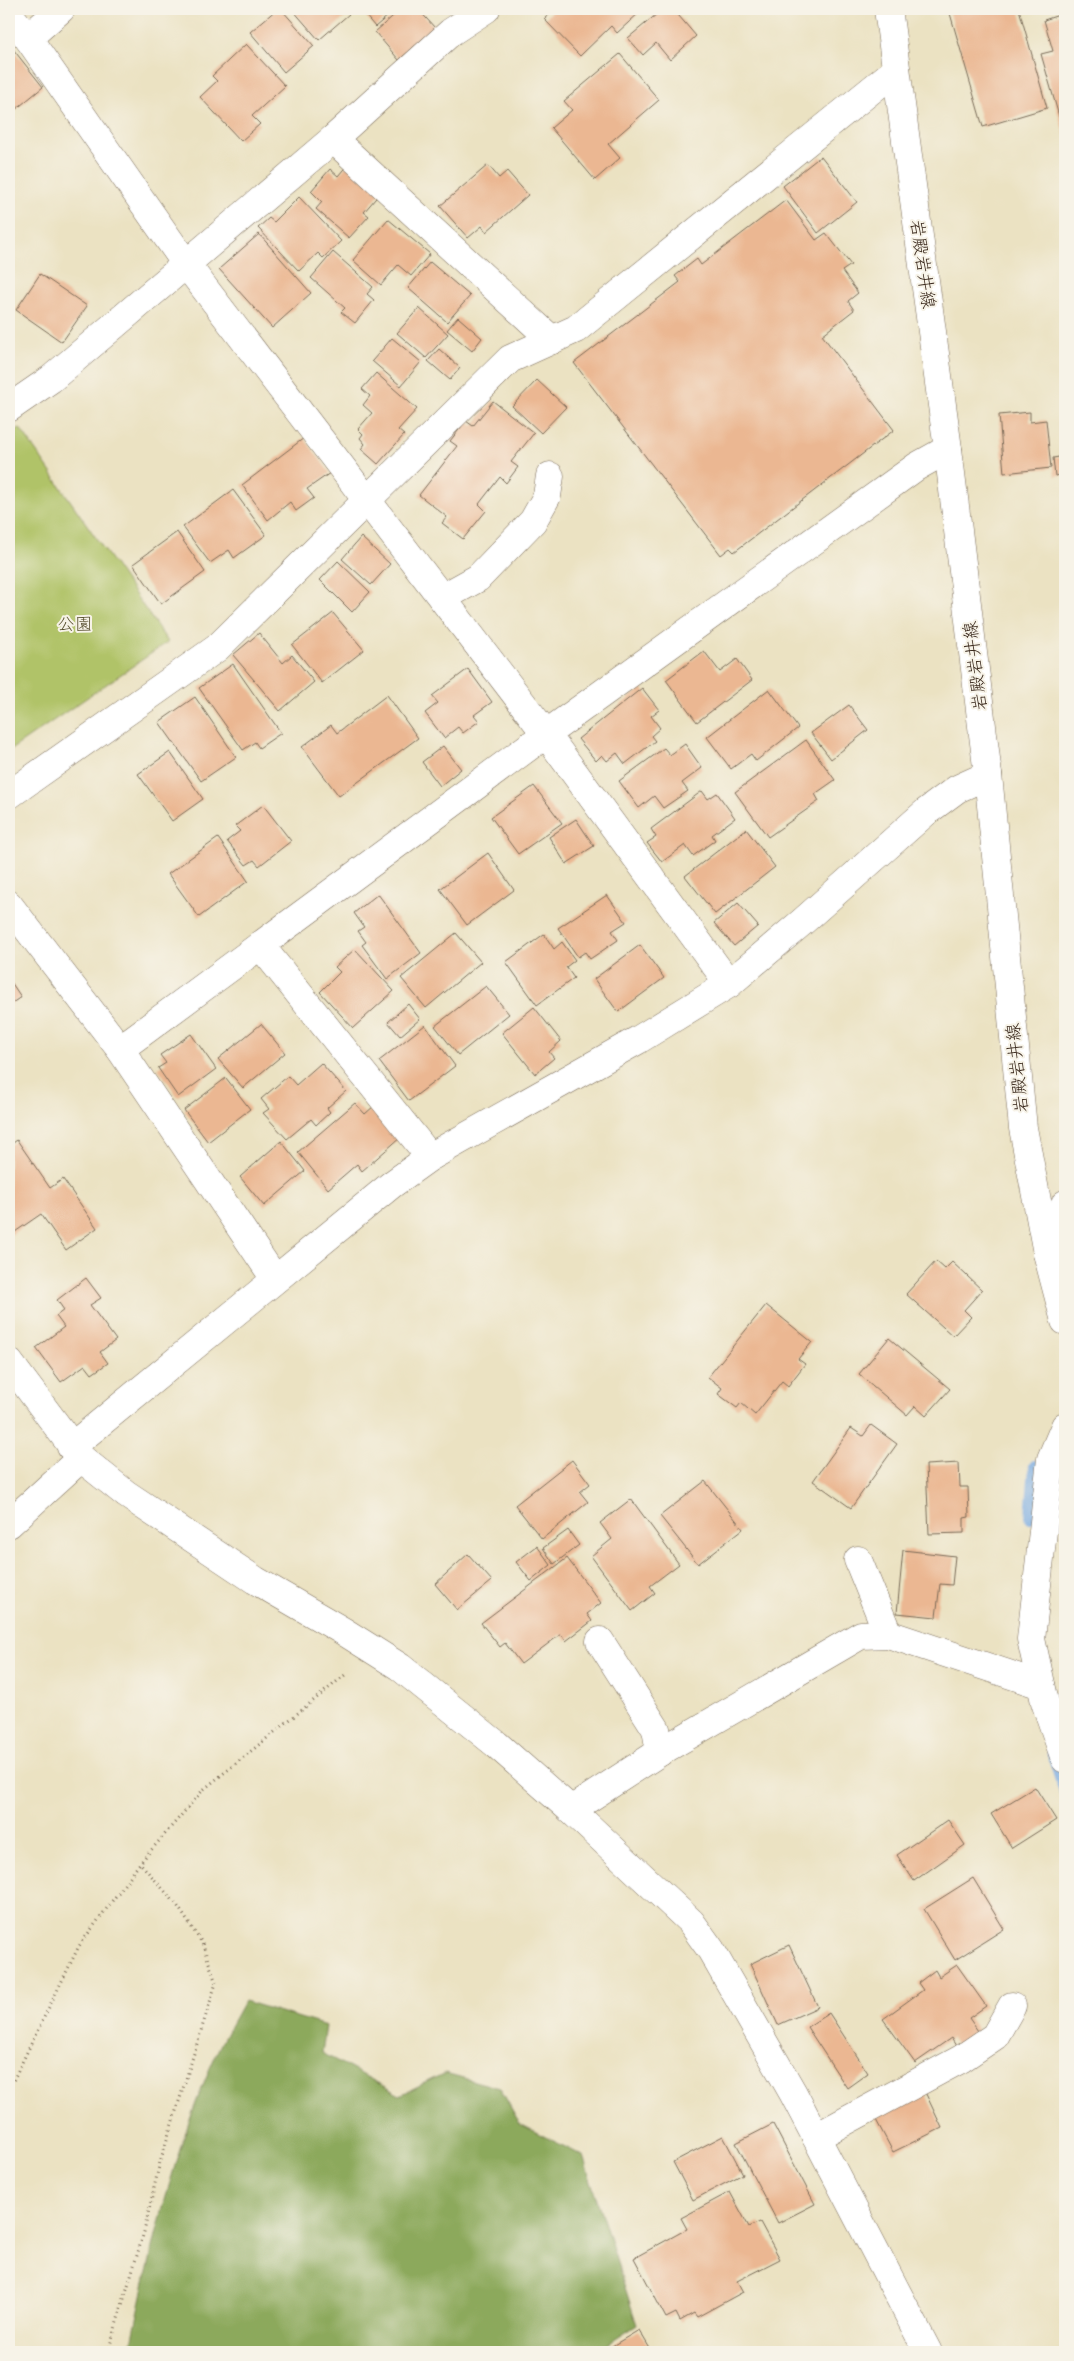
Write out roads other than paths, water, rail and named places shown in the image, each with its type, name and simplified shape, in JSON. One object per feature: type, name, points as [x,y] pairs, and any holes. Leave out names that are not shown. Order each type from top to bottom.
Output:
[{"type":"street","points":[[28,38],[61,9]]},
{"type":"street","points":[[9,408],[51,379],[334,139],[451,32],[486,9]]},
{"type":"street","name":"岩殿岩井線","points":[[888,9],[948,449],[988,774],[1024,1128],[1047,1253],[1065,1321]]},
{"type":"street","points":[[9,14],[28,38],[186,264],[546,734],[729,984]]},
{"type":"street","points":[[9,795],[217,648],[510,359],[576,329],[896,70]]},
{"type":"street","points":[[334,139],[552,340]]},
{"type":"street","points":[[120,1049],[546,734],[916,467],[948,449]]},
{"type":"street","points":[[442,598],[478,578],[534,521],[547,496],[550,476]]},
{"type":"street","points":[[9,1524],[76,1452],[275,1279],[391,1185],[430,1157],[638,1040],[729,984],[802,923],[926,812],[957,789],[988,774]]},
{"type":"street","points":[[9,905],[120,1049],[275,1279]]},
{"type":"street","points":[[260,944],[430,1157]]},
{"type":"street","points":[[1047,1253],[1065,1204]]},
{"type":"street","points":[[9,1362],[76,1452],[126,1494],[255,1580],[343,1631],[400,1667],[496,1744],[572,1810],[691,1922],[716,1958],[793,2093],[919,2349]]},
{"type":"street","points":[[1065,1426],[1051,1459],[1031,1639],[1041,1685],[1065,1758]]},
{"type":"street","points":[[858,1560],[888,1634]]},
{"type":"street","points":[[572,1810],[660,1752],[861,1635],[888,1634],[1041,1685]]},
{"type":"street","points":[[600,1641],[656,1729],[660,1752]]},
{"type":"street","points":[[816,2137],[961,2059],[995,2036],[1012,2006]]},
{"type":"waterway","points":[[1031,1518],[1035,1466]]},
{"type":"waterway","points":[[1053,1754],[1065,1792]]},
{"type":"park label","name":"公園","points":[[75,624]]}]
